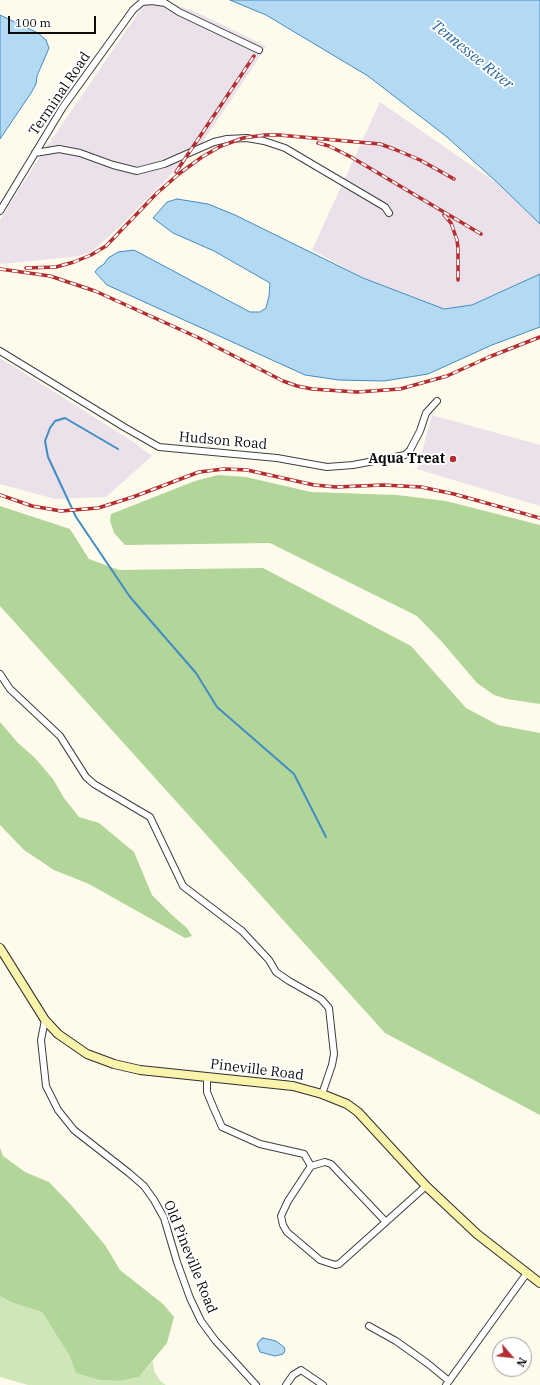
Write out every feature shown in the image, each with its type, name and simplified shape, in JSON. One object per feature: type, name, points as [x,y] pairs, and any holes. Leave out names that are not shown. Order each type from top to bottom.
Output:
[{"type":"main road","name":"Pineville Road","points":[[0,948],[45,1020],[58,1034],[87,1054],[114,1064],[140,1070],[293,1086],[322,1094],[347,1104],[358,1112],[426,1186],[477,1234],[540,1283]]},
{"type":"street","name":"Terminal Road","points":[[0,211],[68,101],[133,10],[142,2],[152,1],[166,3],[179,12],[259,50]]},
{"type":"street","points":[[35,153],[58,149],[80,153],[113,165],[137,171],[164,164],[214,142],[227,139],[247,138],[264,141],[285,148],[385,206],[389,213]]},
{"type":"street","name":"Hudson Road","points":[[0,351],[159,447],[277,458],[327,467],[353,465],[405,455],[410,450],[420,431],[426,413],[437,401]]},
{"type":"street","points":[[0,674],[10,689],[60,736],[86,777],[94,784],[150,817],[183,886],[242,931],[269,960],[276,972],[321,999],[329,1008],[334,1054],[332,1065],[322,1094]]},
{"type":"street","name":"Old Pineville Road","points":[[45,1020],[41,1040],[46,1086],[58,1110],[74,1130],[144,1186],[164,1218],[177,1262],[190,1298],[201,1321],[215,1340],[256,1385]]},
{"type":"street","points":[[207,1077],[207,1092],[222,1127],[260,1144],[304,1154],[311,1166]]},
{"type":"street","points":[[386,1222],[331,1164],[325,1162],[311,1166],[288,1201],[281,1216],[283,1225],[287,1232],[320,1260],[335,1265],[339,1264],[386,1222],[426,1186]]},
{"type":"street","points":[[369,1326],[396,1341],[427,1363],[448,1383],[527,1273]]},
{"type":"street","points":[[286,1385],[293,1375],[301,1370],[323,1385]]},
{"type":"shaded area","points":[[141,0],[165,0],[202,15],[266,46],[202,143],[115,231],[91,252],[79,256],[3,264],[0,263],[0,220],[37,161],[141,9]]},
{"type":"shaded area","points":[[380,102],[501,186],[540,224],[540,274],[472,305],[444,309],[363,278],[312,250]]},
{"type":"shaded area","points":[[0,358],[132,441],[152,456],[106,497],[55,499],[0,484]]},
{"type":"shaded area","points":[[432,415],[540,445],[540,506],[417,469]]},
{"type":"green space","points":[[218,475],[246,477],[311,492],[397,495],[446,501],[540,525],[540,704],[507,699],[494,695],[477,683],[442,642],[417,616],[270,543],[125,545],[114,533],[110,521],[111,514],[195,481]]},
{"type":"green space","points":[[0,506],[70,529],[89,559],[119,570],[263,568],[411,646],[466,708],[498,725],[540,733],[540,1115],[385,1033],[0,606]]},
{"type":"green space","points":[[0,722],[53,779],[64,798],[79,817],[99,823],[134,852],[152,895],[187,928],[192,936],[185,938],[89,884],[54,870],[24,850],[0,825]]},
{"type":"green space","points":[[0,1148],[3,1156],[25,1172],[49,1182],[72,1206],[105,1245],[120,1270],[163,1304],[174,1317],[167,1343],[139,1377],[120,1381],[99,1380],[76,1373],[69,1355],[42,1312],[13,1303],[0,1296]]},
{"type":"green space","points":[[0,1296],[13,1303],[42,1312],[69,1355],[76,1373],[99,1380],[120,1381],[139,1377],[153,1361],[154,1371],[161,1382],[166,1385],[28,1385],[0,1377]]},
{"type":"water","name":"Tennessee River","points":[[230,0],[540,0],[540,224],[447,137],[368,76],[266,15]]},
{"type":"water","points":[[0,15],[38,33],[46,40],[49,48],[37,76],[36,84],[0,139]]},
{"type":"water","points":[[177,199],[208,204],[235,215],[363,278],[444,309],[472,305],[540,274],[540,327],[492,345],[428,374],[384,381],[339,380],[305,375],[107,285],[95,272],[108,258],[118,252],[134,250],[250,312],[260,312],[266,308],[270,283],[214,251],[173,233],[153,218],[167,202]]},
{"type":"water","points":[[263,1338],[276,1341],[284,1347],[285,1351],[283,1354],[275,1356],[260,1352],[257,1344]]},
{"type":"waterway","points":[[118,449],[65,418],[55,421],[50,428],[45,441],[48,457],[76,517],[130,597],[196,673],[217,707],[294,774],[326,837]]},
{"type":"railway","points":[[176,172],[254,56]]},
{"type":"railway","points":[[26,268],[56,267],[91,255],[106,246],[157,193],[180,173],[202,157],[221,146],[243,138],[279,135],[380,144],[420,160],[454,179]]},
{"type":"railway","points":[[318,143],[329,146],[351,157],[481,234]]},
{"type":"railway","points":[[444,215],[451,223],[457,240],[458,280]]},
{"type":"railway","points":[[0,269],[50,276],[95,291],[199,338],[283,381],[312,389],[357,392],[400,389],[447,376],[489,357],[540,337]]},
{"type":"railway","points":[[0,495],[32,506],[61,511],[98,508],[133,497],[199,472],[224,469],[247,470],[314,485],[336,487],[383,485],[421,487],[454,494],[540,518]]},
{"type":"place","name":"Aqua Treat","points":[[453,459]]}]
